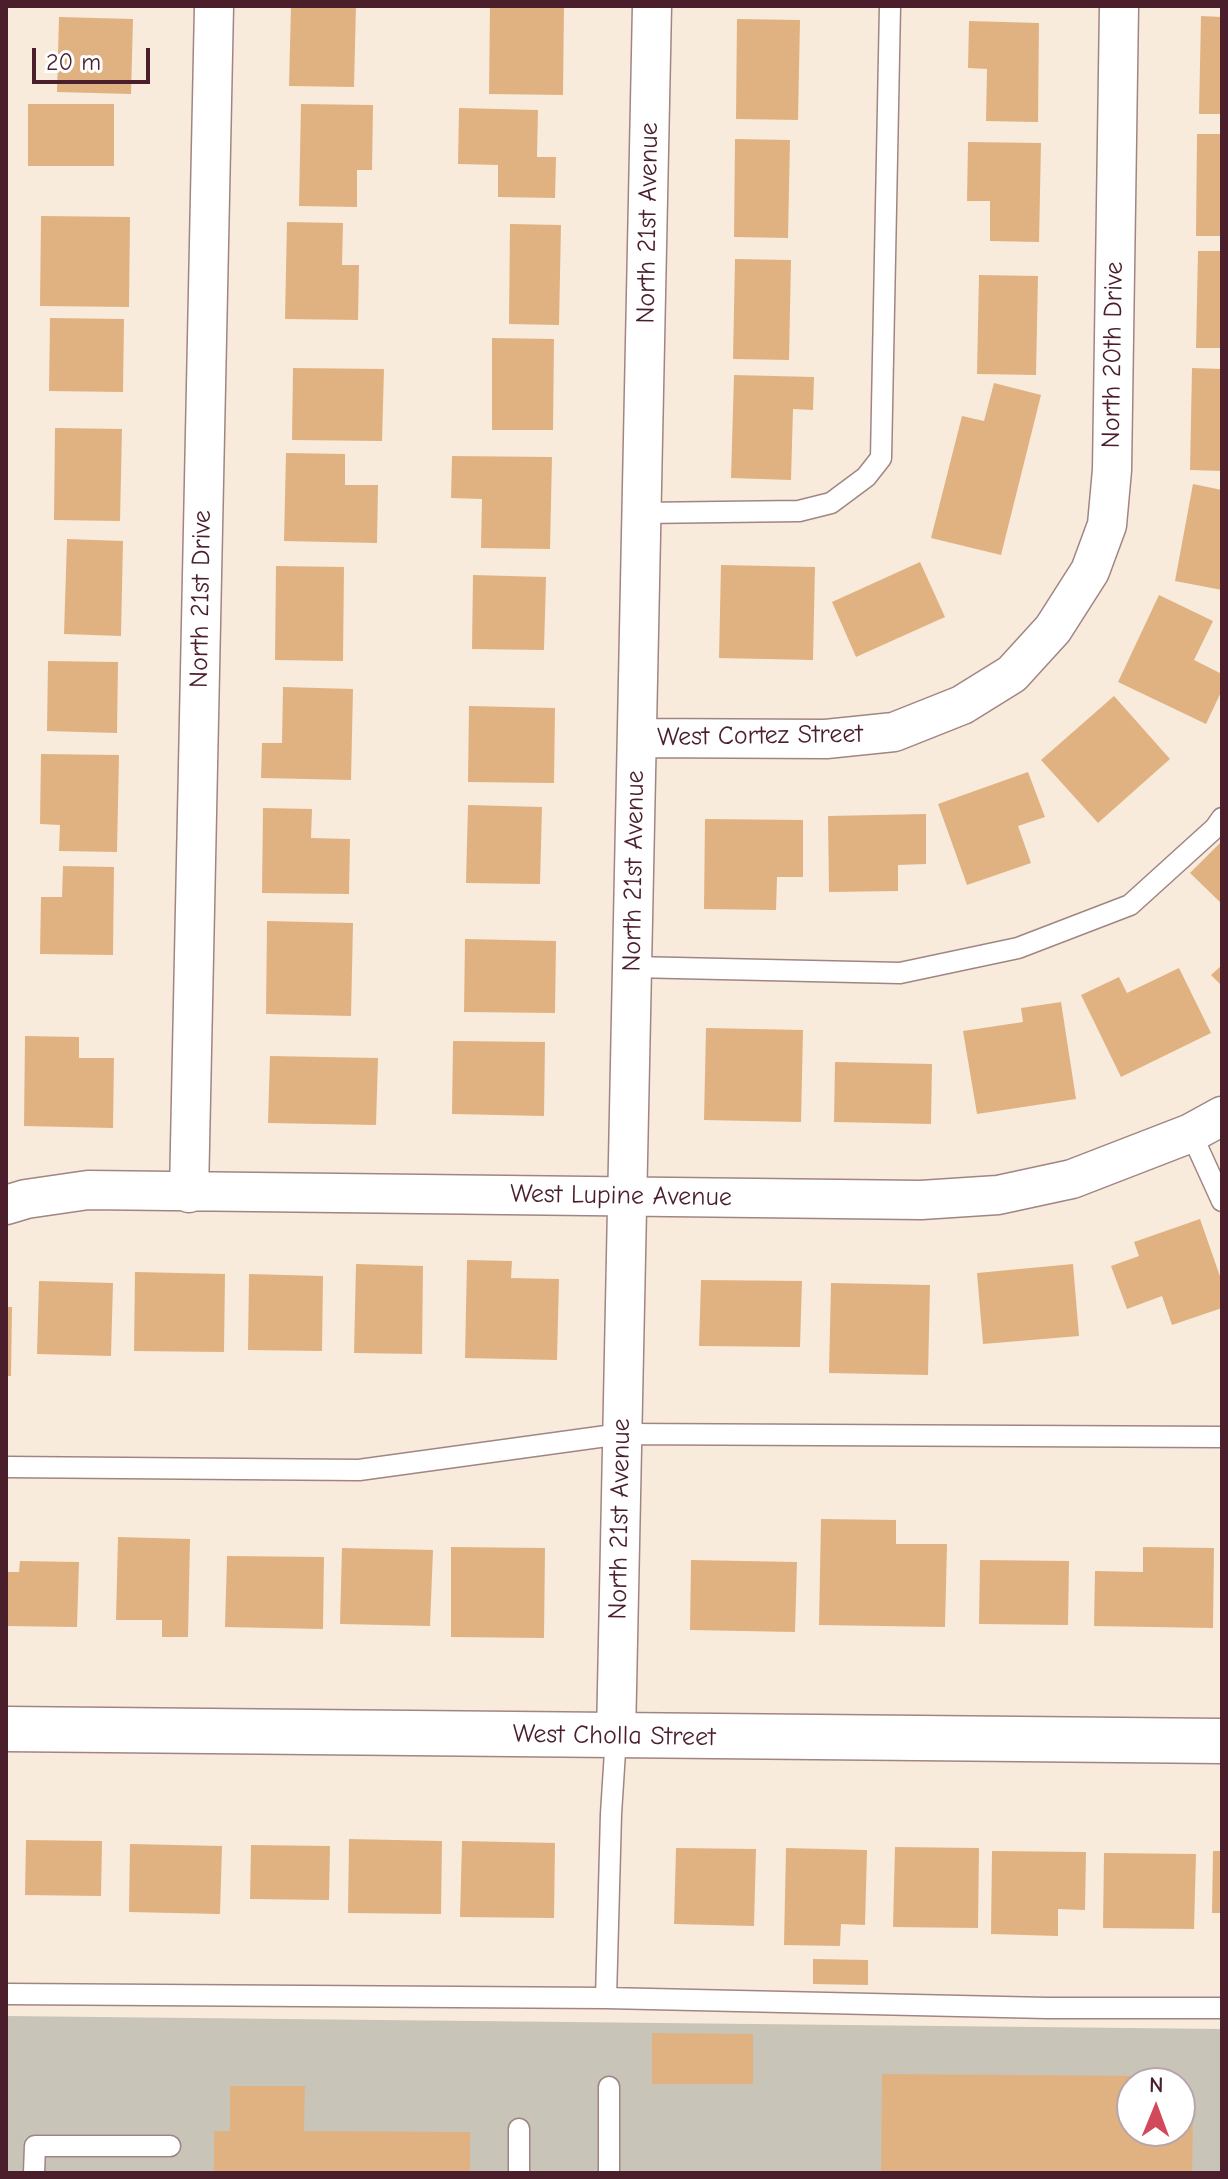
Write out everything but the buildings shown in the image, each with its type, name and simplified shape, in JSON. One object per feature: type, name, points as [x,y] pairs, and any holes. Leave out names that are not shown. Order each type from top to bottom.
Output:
[{"type":"street","name":"North 21st Drive","points":[[189,1193],[214,6]]},
{"type":"street","name":"North 21st Avenue","points":[[616,1736],[652,6]]},
{"type":"street","name":"North 20th Drive","points":[[1012,674],[1053,629],[1083,583],[1107,525],[1112,470],[1119,6]]},
{"type":"street","name":"West Cortez Street","points":[[637,738],[826,739],[894,732],[962,705],[1012,674]]},
{"type":"street","name":"West Lupine Avenue","points":[[6,1205],[88,1190],[921,1200],[998,1195],[1072,1179],[1206,1124]]},
{"type":"street","name":"West Cholla Street","points":[[6,1729],[1222,1741]]},
{"type":"lane","points":[[642,513],[799,511],[831,503],[866,477],[881,458],[890,6]]},
{"type":"lane","points":[[632,967],[900,973],[1018,948],[1130,905],[1215,828],[1222,818]]},
{"type":"lane","points":[[1206,1124],[1222,1201]]},
{"type":"lane","points":[[6,1467],[359,1470],[621,1434],[1222,1437]]},
{"type":"lane","points":[[606,1998],[616,1736]]},
{"type":"lane","points":[[6,1994],[606,1998],[1031,2008],[1222,2008]]},
{"type":"lane","points":[[609,2087],[609,2173]]},
{"type":"lane","points":[[519,2129],[519,2173]]},
{"type":"lane","points":[[34,2173],[35,2146],[170,2146]]},
{"type":"shaded area","points":[[6,2016],[1222,2029],[1222,2173],[6,2173]]}]
